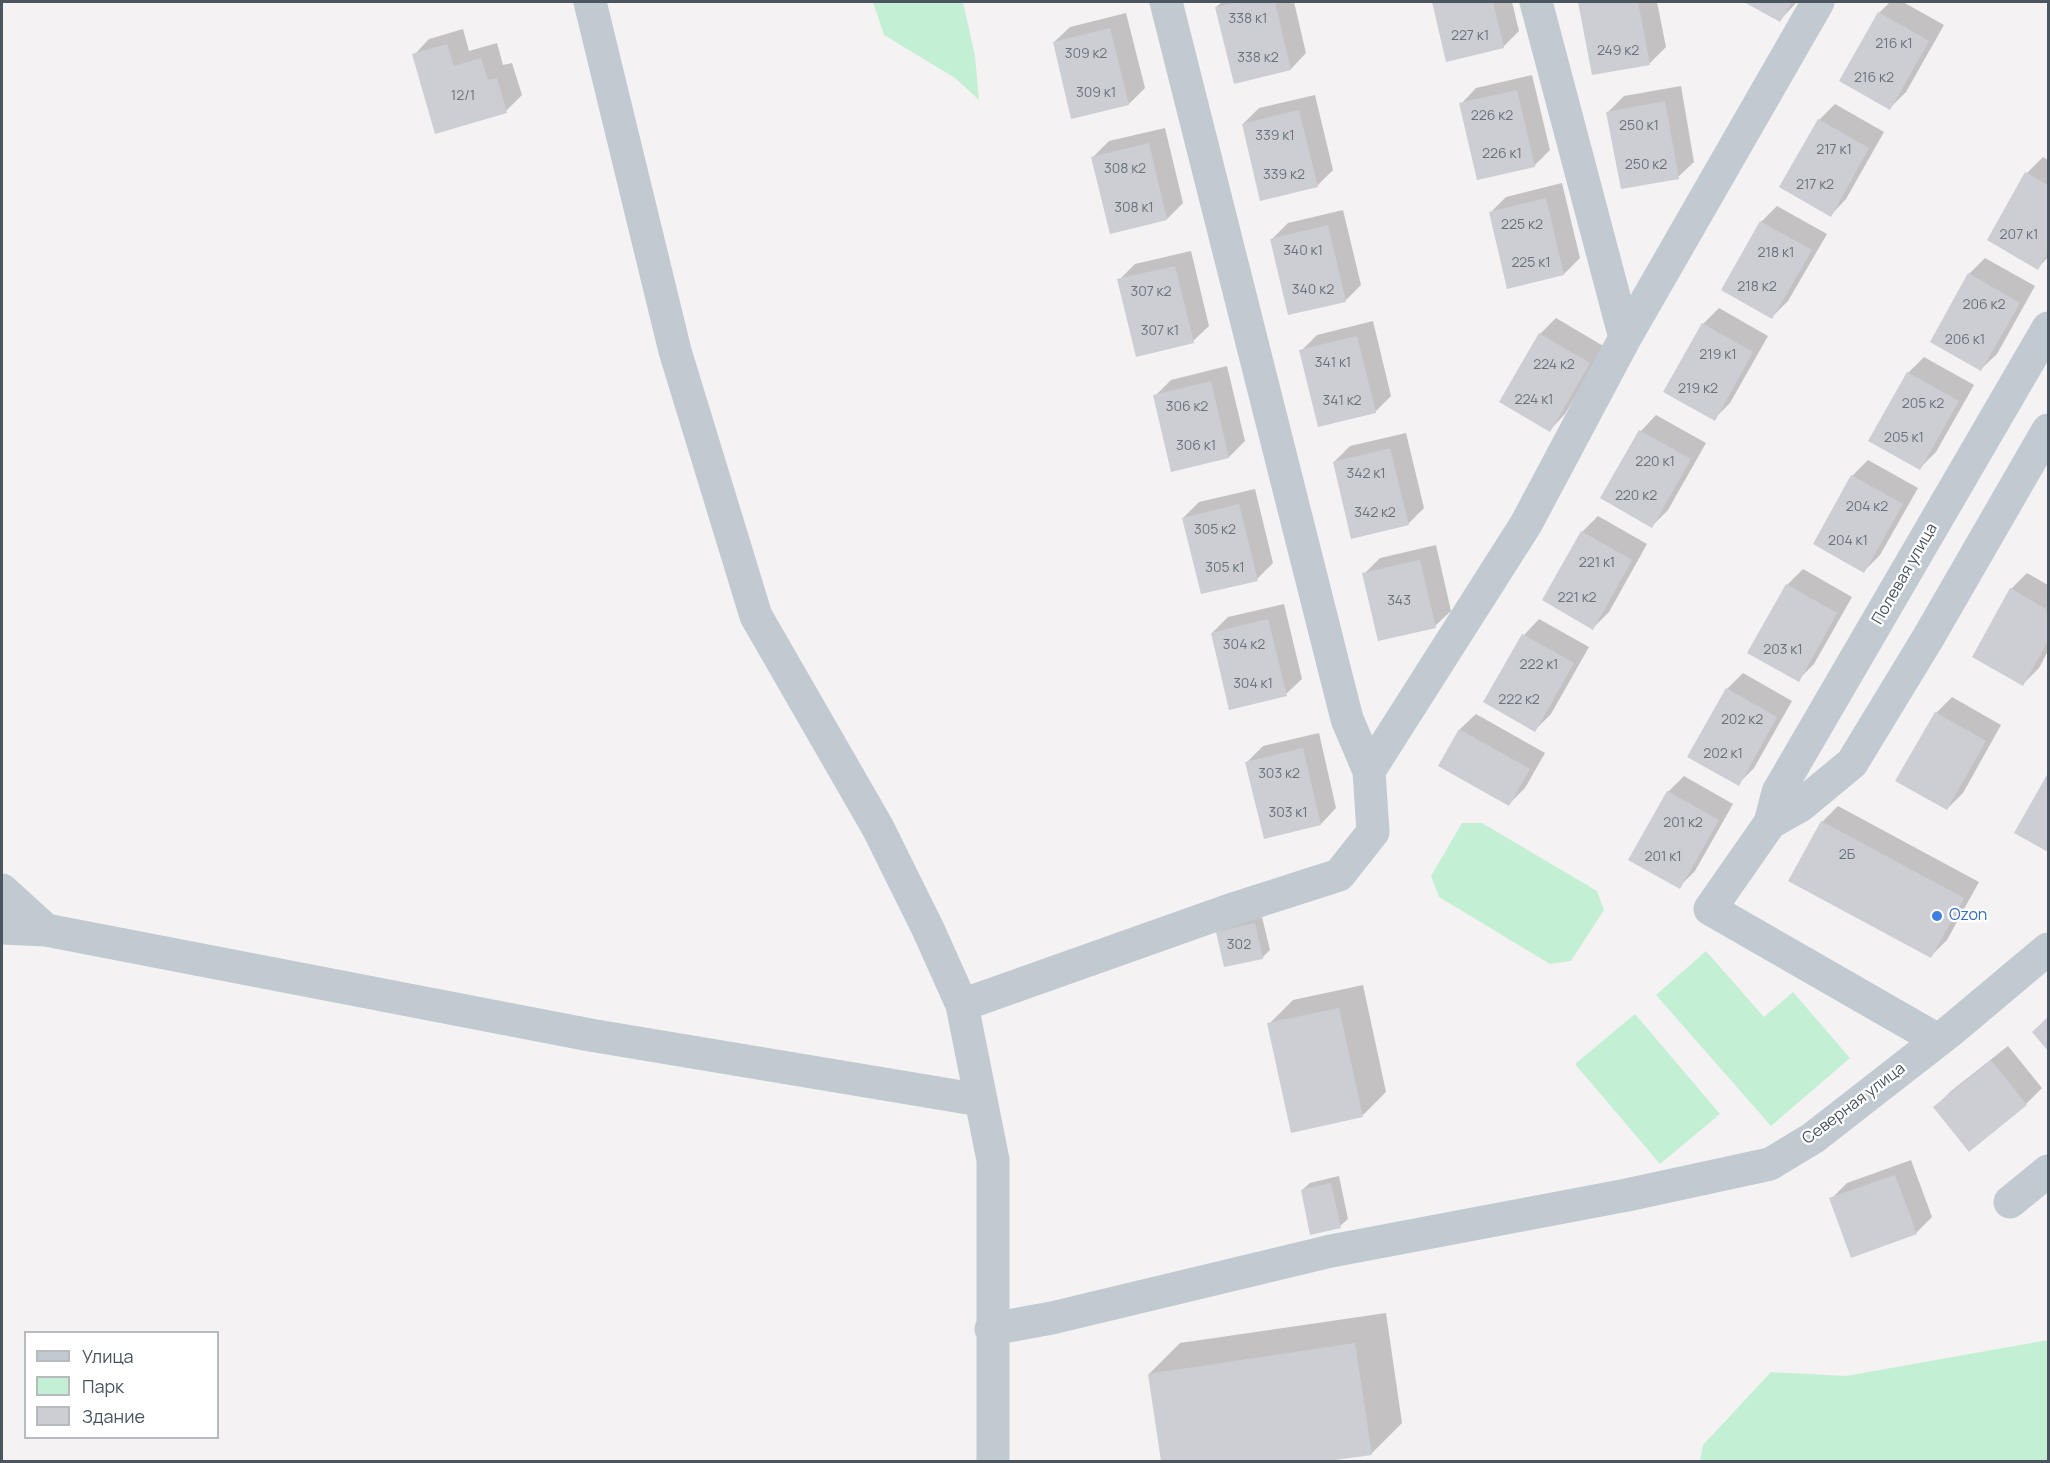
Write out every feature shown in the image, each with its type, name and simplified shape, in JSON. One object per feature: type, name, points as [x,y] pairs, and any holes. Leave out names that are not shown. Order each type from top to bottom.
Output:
[{"type":"street","points":[[590,2],[675,351],[756,616],[878,828],[928,929],[962,1005],[993,1160],[991,1329],[993,1461]]},
{"type":"street","points":[[962,1005],[1227,911],[1339,875],[1373,832],[1369,771],[1347,719],[1166,2]]},
{"type":"street","points":[[1536,2],[1625,338]]},
{"type":"street","points":[[1369,771],[1526,524],[1625,338],[1818,2]]},
{"type":"street","name":"Полевая улица","points":[[1938,1040],[1710,909],[1770,823],[1778,792],[2049,328]]},
{"type":"street","name":"Полевая улица","points":[[1770,823],[1800,806],[1852,763],[1934,628],[2049,430]]},
{"type":"street","points":[[2,890],[46,930]]},
{"type":"street","points":[[2,928],[46,930],[590,1035],[980,1100]]},
{"type":"street","name":"Северная улица","points":[[991,1329],[1052,1318],[1331,1251],[1627,1196],[1770,1164],[1813,1138],[2049,949]]},
{"type":"street","points":[[2010,1202],[2049,1171]]},
{"type":"green space","points":[[873,2],[963,2],[975,56],[979,100],[955,78],[884,35]]},
{"type":"green space","points":[[1462,823],[1482,823],[1597,891],[1604,910],[1571,961],[1550,964],[1439,897],[1431,876]]},
{"type":"green space","points":[[1706,951],[1764,1017],[1793,992],[1850,1058],[1771,1126],[1656,995]]},
{"type":"green space","points":[[1635,1014],[1720,1114],[1660,1164],[1575,1064]]},
{"type":"green space","points":[[2048,1340],[2048,1461],[1700,1461],[1703,1445],[1771,1372],[1846,1376]]},
{"type":"building","points":[[1238,2],[1275,2],[1291,70],[1234,84],[1215,7]]},
{"type":"building","points":[[1432,2],[1493,2],[1504,48],[1446,62]]},
{"type":"building","points":[[1578,2],[1638,2],[1650,65],[1592,75]]},
{"type":"building","points":[[1744,2],[1792,2],[1780,22]]},
{"type":"building","points":[[1878,12],[1929,41],[1890,110],[1839,81]]},
{"type":"building","points":[[1110,28],[1129,105],[1071,119],[1053,42]]},
{"type":"building","points":[[447,44],[454,66],[481,58],[488,80],[497,78],[507,113],[435,134],[412,54]]},
{"type":"building","points":[[1517,90],[1535,167],[1477,180],[1459,103]]},
{"type":"building","points":[[1665,101],[1679,179],[1621,189],[1606,112]]},
{"type":"building","points":[[1299,110],[1318,187],[1260,201],[1242,124]]},
{"type":"building","points":[[1818,119],[1869,148],[1831,217],[1779,187]]},
{"type":"building","points":[[1149,143],[1167,220],[1110,234],[1091,157]]},
{"type":"building","points":[[2025,172],[2048,185],[2048,252],[2038,270],[1987,240]]},
{"type":"building","points":[[1546,198],[1564,275],[1507,289],[1489,212]]},
{"type":"building","points":[[1760,221],[1812,250],[1772,319],[1721,290]]},
{"type":"building","points":[[1328,225],[1346,302],[1288,315],[1270,239]]},
{"type":"building","points":[[1175,266],[1194,343],[1136,357],[1117,279]]},
{"type":"building","points":[[1968,273],[2020,303],[1981,371],[1930,342]]},
{"type":"building","points":[[1702,323],[1753,352],[1715,421],[1663,392]]},
{"type":"building","points":[[1539,333],[1590,363],[1550,432],[1499,402]]},
{"type":"building","points":[[1357,336],[1376,413],[1318,427],[1299,350]]},
{"type":"building","points":[[1907,372],[1959,401],[1920,470],[1868,441]]},
{"type":"building","points":[[1211,381],[1229,458],[1171,472],[1153,395]]},
{"type":"building","points":[[1639,430],[1691,459],[1652,528],[1600,498]]},
{"type":"building","points":[[1390,448],[1409,525],[1351,539],[1333,462]]},
{"type":"building","points":[[1851,475],[1903,504],[1864,573],[1813,544]]},
{"type":"building","points":[[1239,504],[1258,581],[1201,594],[1182,518]]},
{"type":"building","points":[[1581,531],[1632,560],[1593,630],[1542,600]]},
{"type":"building","points":[[1420,560],[1436,628],[1378,641],[1362,573]]},
{"type":"building","points":[[1786,584],[1837,613],[1799,682],[1747,653]]},
{"type":"building","points":[[2010,588],[2048,610],[2048,641],[2023,686],[1972,657]]},
{"type":"building","points":[[1268,619],[1287,696],[1229,710],[1211,633]]},
{"type":"building","points":[[1522,634],[1574,663],[1535,732],[1483,702]]},
{"type":"building","points":[[1726,688],[1777,717],[1739,786],[1687,757]]},
{"type":"building","points":[[1935,712],[1986,741],[1947,810],[1895,781]]},
{"type":"building","points":[[1459,729],[1530,769],[1509,806],[1438,766]]},
{"type":"building","points":[[1303,748],[1321,825],[1264,839],[1245,762]]},
{"type":"building","points":[[2048,773],[2048,852],[2014,833]]},
{"type":"building","points":[[1667,791],[1719,820],[1680,889],[1628,860]]},
{"type":"building","points":[[1821,821],[1964,898],[1931,958],[1788,881]]},
{"type":"building","points":[[1255,923],[1263,959],[1224,967],[1216,932]]},
{"type":"building","points":[[1339,1008],[1363,1117],[1291,1133],[1267,1023]]},
{"type":"building","points":[[2048,1017],[2048,1051],[2032,1032]]},
{"type":"building","points":[[1991,1060],[2027,1105],[1969,1152],[1933,1107]]},
{"type":"building","points":[[1895,1175],[1917,1234],[1851,1258],[1829,1198]]},
{"type":"building","points":[[1331,1183],[1341,1228],[1310,1235],[1301,1190]]},
{"type":"building","points":[[1355,1343],[1372,1455],[1327,1461],[1161,1461],[1148,1374]]},
{"type":"place","name":"Ozon","points":[[1937,916]]}]
